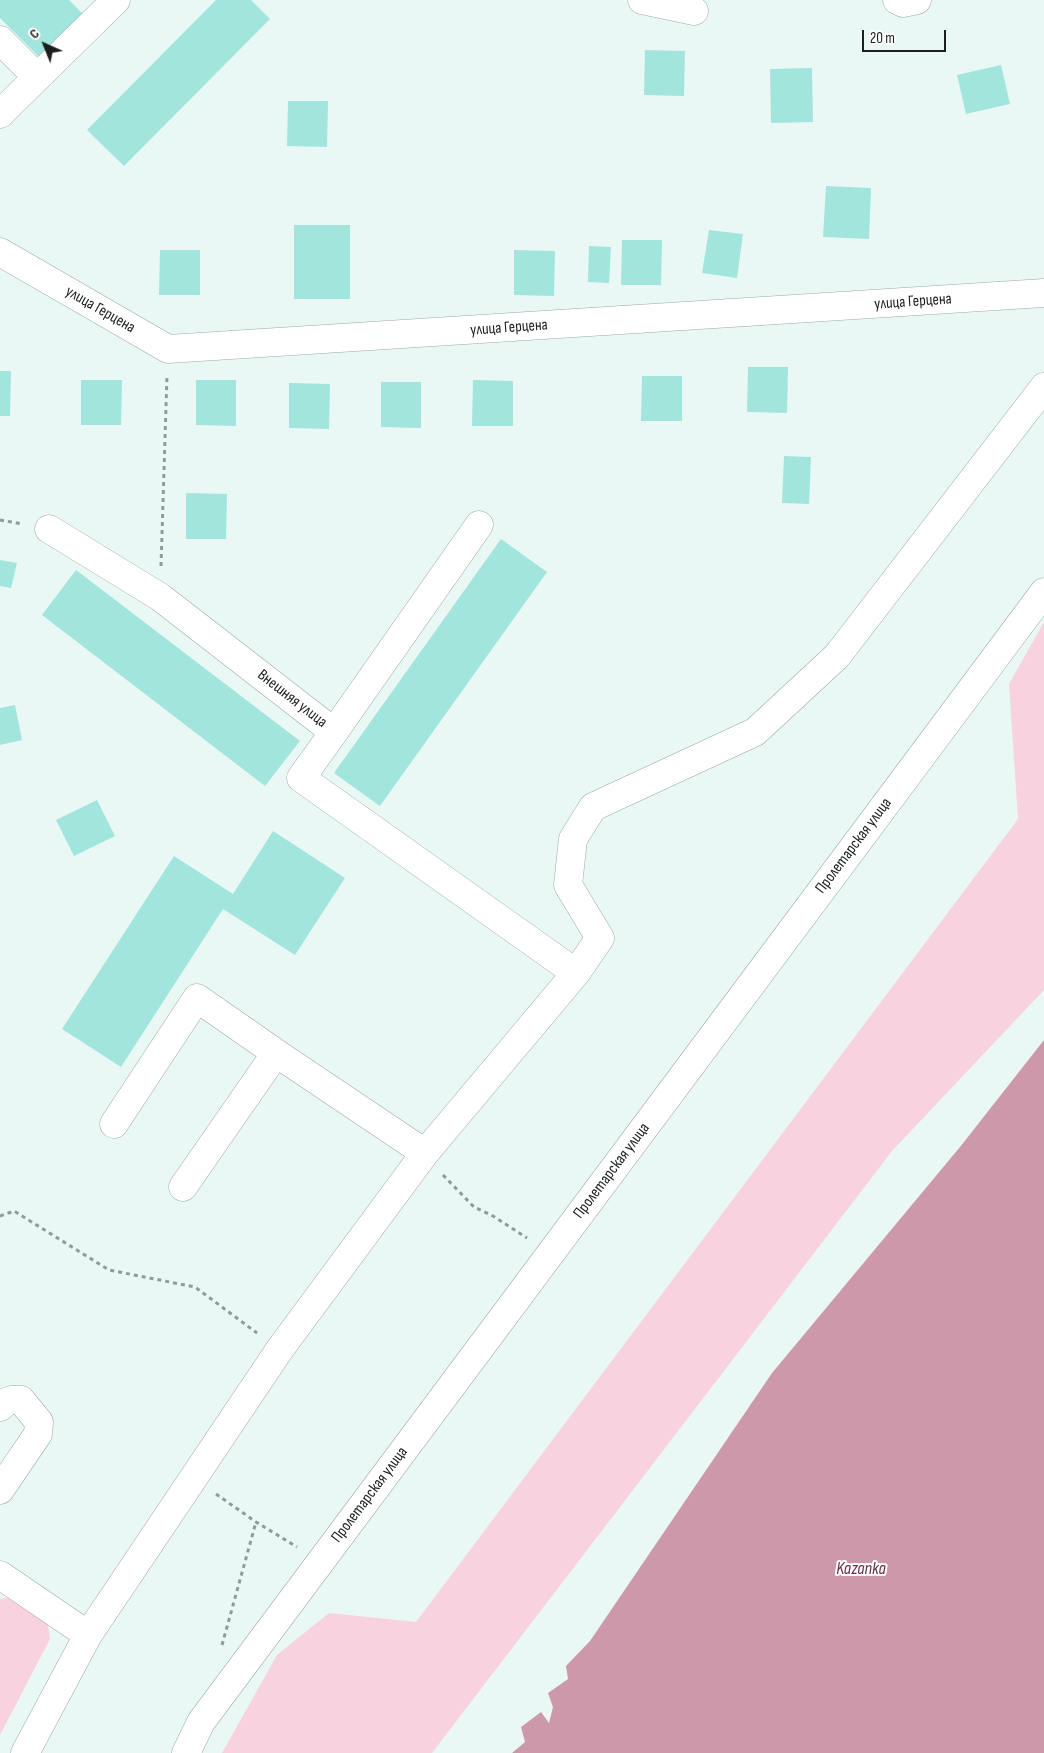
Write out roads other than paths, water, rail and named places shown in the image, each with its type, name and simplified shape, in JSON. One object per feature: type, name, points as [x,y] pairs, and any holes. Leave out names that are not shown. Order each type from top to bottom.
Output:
[{"type":"street","points":[[0,114],[116,0]]},
{"type":"street","points":[[642,0],[694,11]]},
{"type":"street","points":[[898,0],[903,3],[917,0]]},
{"type":"street","points":[[0,40],[37,77]]},
{"type":"street","name":"улица Герцена","points":[[0,252],[168,349],[1044,293]]},
{"type":"street","points":[[25,1753],[88,1634],[280,1349],[425,1153],[576,973],[600,938],[568,885],[573,840],[593,807],[756,732],[837,656],[1044,387]]},
{"type":"street","points":[[334,732],[479,525]]},
{"type":"street","name":"Внешняя улица","points":[[48,529],[160,597],[334,732],[301,778],[576,973]]},
{"type":"street","name":"Пролетарская улица","points":[[186,1753],[201,1722],[1044,592]]},
{"type":"street","points":[[114,1124],[197,998],[425,1153]]},
{"type":"street","points":[[183,1187],[276,1053]]},
{"type":"street","points":[[0,1407],[6,1402],[21,1400],[39,1422],[38,1434],[0,1490]]},
{"type":"street","points":[[0,1575],[88,1634]]},
{"type":"water","name":"Kazanka","points":[[1044,1040],[1044,1753],[512,1753],[525,1742],[521,1727],[541,1712],[549,1723],[553,1707],[548,1693],[568,1679],[566,1666],[590,1641],[772,1373],[960,1147]]}]
